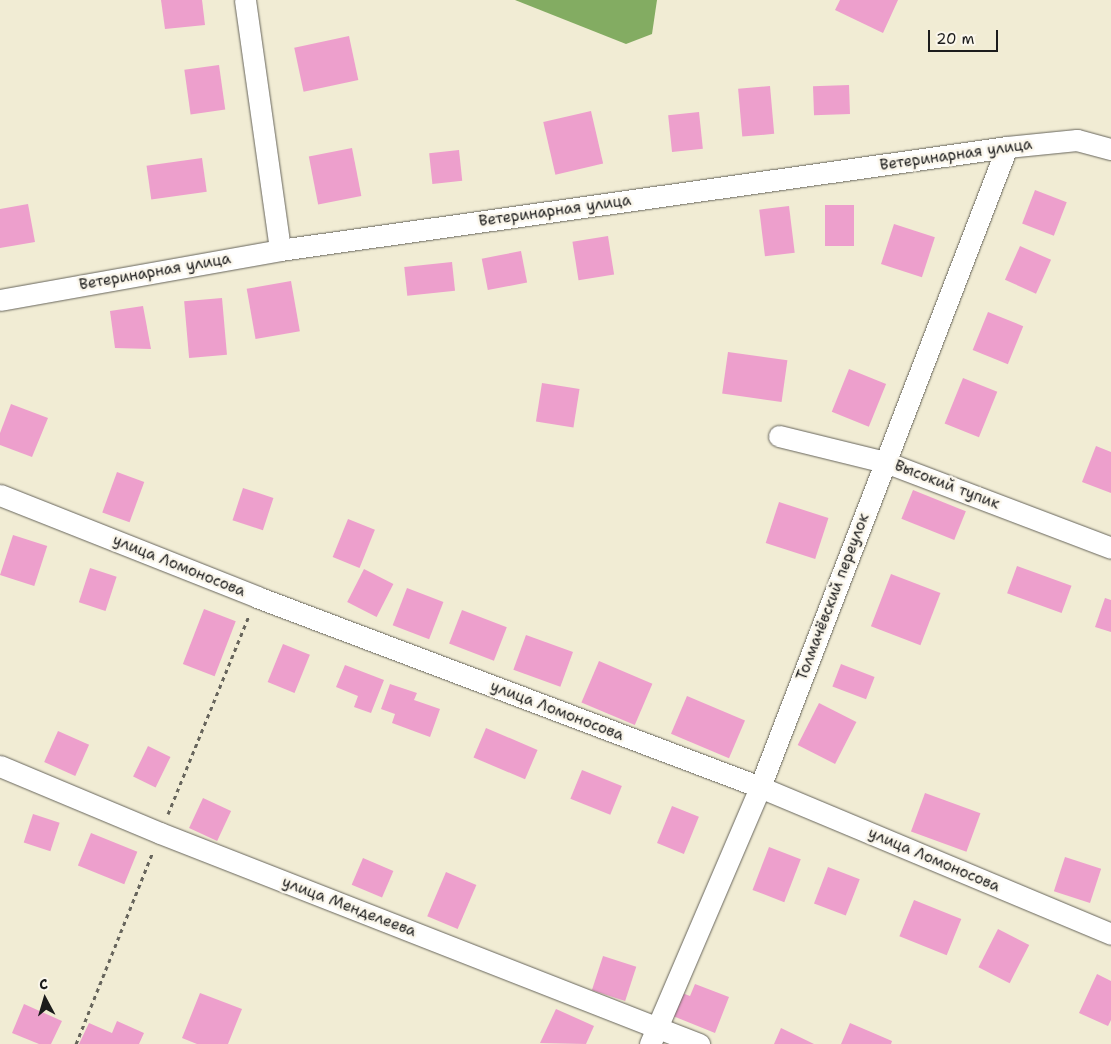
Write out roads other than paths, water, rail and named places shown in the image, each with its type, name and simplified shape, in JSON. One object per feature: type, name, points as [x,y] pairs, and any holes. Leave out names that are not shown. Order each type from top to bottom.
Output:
[{"type":"street","points":[[245,0],[280,250]]},
{"type":"street","name":"Ветеринарная улица","points":[[0,300],[280,250],[1007,147],[1077,140],[1111,149]]},
{"type":"street","name":"Толмачёвский переулок","points":[[653,1035],[760,787],[1007,147]]},
{"type":"street","name":"Высокий тупик","points":[[779,436],[885,462],[1111,548]]},
{"type":"street","name":"улица Ломоносова","points":[[0,495],[257,598],[760,787],[1111,934]]},
{"type":"street","name":"улица Менделеева","points":[[0,766],[653,1035],[699,1044]]}]
